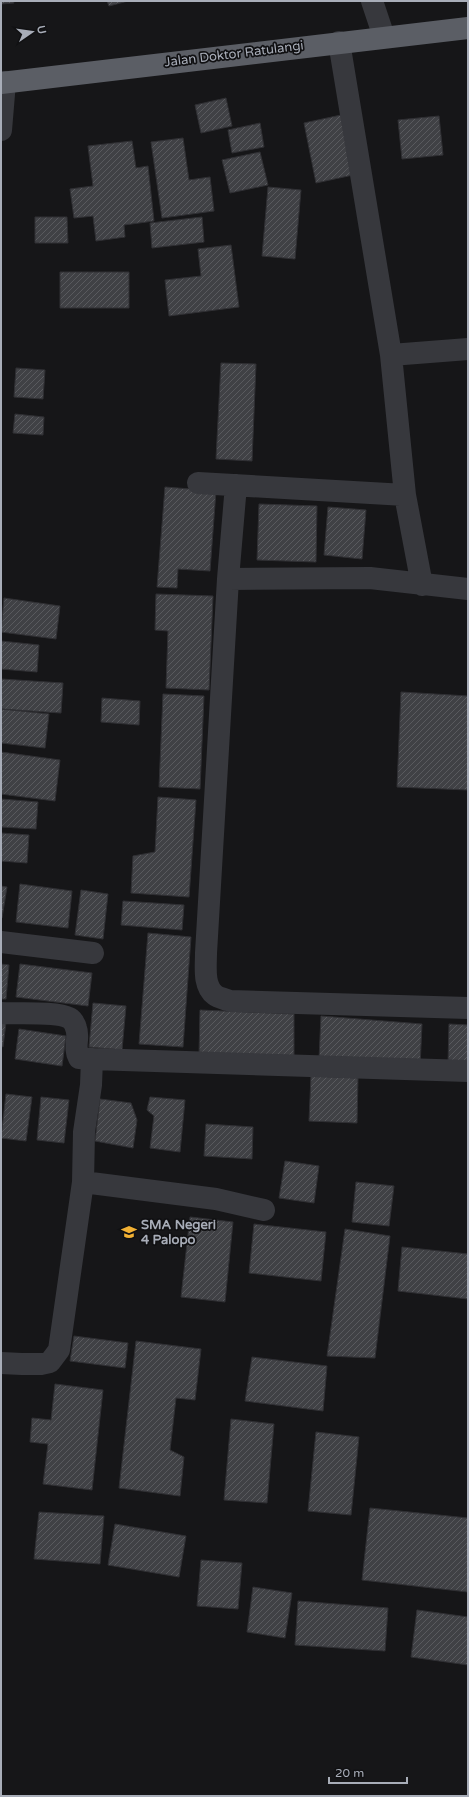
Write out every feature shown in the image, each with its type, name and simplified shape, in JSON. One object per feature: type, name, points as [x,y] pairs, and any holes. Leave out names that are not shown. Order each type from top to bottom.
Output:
[{"type":"highway","name":"Jalan Doktor Ratulangi","points":[[3,82],[468,28]]},
{"type":"street","points":[[372,1],[384,37]]},
{"type":"street","points":[[339,42],[391,355],[405,495],[422,584]]},
{"type":"street","points":[[1,130],[3,82]]},
{"type":"street","points":[[391,355],[468,349]]},
{"type":"street","points":[[198,483],[405,495]]},
{"type":"street","points":[[236,485],[228,579],[206,953],[206,977],[208,987],[216,996],[230,1001],[468,1008]]},
{"type":"street","points":[[228,579],[370,578],[468,589]]},
{"type":"street","points":[[1,942],[93,953]]},
{"type":"street","points":[[1,1014],[53,1015],[69,1018],[76,1027],[77,1032],[75,1048],[79,1058],[468,1071]]},
{"type":"street","points":[[1,1362],[41,1364],[50,1362],[59,1350],[82,1182],[84,1132],[91,1085],[92,1059]]},
{"type":"street","points":[[82,1182],[216,1199],[264,1210]]},
{"type":"building","points":[[1,1],[13,1],[14,3],[1,4]]},
{"type":"building","points":[[107,1],[128,1],[109,6]]},
{"type":"building","points":[[226,98],[232,126],[201,133],[195,105]]},
{"type":"building","points":[[341,115],[353,175],[316,183],[304,123]]},
{"type":"building","points":[[439,116],[443,155],[402,159],[398,120]]},
{"type":"building","points":[[260,123],[264,147],[232,153],[228,130]]},
{"type":"building","points":[[183,138],[189,180],[210,177],[214,211],[162,218],[151,142]]},
{"type":"building","points":[[132,141],[136,168],[148,166],[154,221],[124,225],[125,237],[96,241],[93,216],[74,218],[70,189],[93,186],[88,146]]},
{"type":"building","points":[[260,152],[268,185],[230,193],[222,160]]},
{"type":"building","points":[[268,187],[301,190],[295,259],[262,256]]},
{"type":"building","points":[[35,217],[67,217],[68,243],[35,243]]},
{"type":"building","points":[[202,217],[204,242],[152,248],[150,223]]},
{"type":"building","points":[[231,245],[239,307],[169,316],[165,280],[201,276],[198,249]]},
{"type":"building","points":[[60,272],[129,272],[129,308],[60,308]]},
{"type":"building","points":[[221,363],[256,364],[252,461],[216,459]]},
{"type":"building","points":[[16,368],[45,370],[43,399],[14,397]]},
{"type":"building","points":[[15,414],[44,417],[43,435],[13,433]]},
{"type":"building","points":[[165,487],[216,491],[210,571],[178,569],[177,588],[157,587]]},
{"type":"building","points":[[259,504],[317,506],[316,562],[257,560]]},
{"type":"building","points":[[328,507],[366,510],[362,559],[324,555]]},
{"type":"building","points":[[156,594],[213,596],[209,690],[166,688],[168,631],[155,630]]},
{"type":"building","points":[[4,598],[60,606],[56,639],[1,632]]},
{"type":"building","points":[[1,641],[39,645],[37,672],[1,669]]},
{"type":"building","points":[[1,679],[63,683],[61,713],[1,709]]},
{"type":"building","points":[[401,692],[468,696],[468,790],[397,787]]},
{"type":"building","points":[[163,694],[204,696],[200,789],[159,787]]},
{"type":"building","points":[[102,698],[140,701],[139,725],[101,722]]},
{"type":"building","points":[[1,709],[49,714],[45,748],[1,743]]},
{"type":"building","points":[[1,752],[60,760],[55,801],[1,794]]},
{"type":"building","points":[[158,797],[196,800],[189,897],[131,893],[133,856],[155,852]]},
{"type":"building","points":[[1,799],[38,802],[36,829],[1,827]]},
{"type":"building","points":[[1,833],[29,835],[27,863],[1,861]]},
{"type":"building","points":[[20,884],[72,891],[68,928],[16,922]]},
{"type":"building","points":[[1,886],[7,887],[2,918],[1,918]]},
{"type":"building","points":[[81,890],[108,894],[103,939],[75,935]]},
{"type":"building","points":[[123,901],[184,905],[182,930],[121,925]]},
{"type":"building","points":[[148,933],[191,937],[183,1047],[139,1044]]},
{"type":"building","points":[[1,964],[9,965],[6,999],[1,999]]},
{"type":"building","points":[[20,964],[92,973],[88,1006],[16,997]]},
{"type":"building","points":[[93,1003],[126,1006],[122,1050],[89,1047]]},
{"type":"building","points":[[200,1010],[294,1014],[294,1058],[199,1055]]},
{"type":"building","points":[[1,1014],[7,1014],[3,1047],[1,1046]]},
{"type":"building","points":[[321,1016],[422,1024],[420,1067],[319,1059]]},
{"type":"building","points":[[449,1024],[468,1025],[468,1063],[448,1063]]},
{"type":"building","points":[[19,1029],[66,1036],[62,1066],[15,1059]]},
{"type":"building","points":[[311,1076],[358,1078],[357,1123],[309,1121]]},
{"type":"building","points":[[6,1094],[32,1097],[26,1141],[1,1138]]},
{"type":"building","points":[[41,1097],[69,1100],[64,1143],[37,1140]]},
{"type":"building","points":[[150,1097],[185,1100],[180,1152],[150,1148],[154,1116],[147,1110]]},
{"type":"building","points":[[100,1099],[131,1103],[137,1120],[133,1148],[95,1141]]},
{"type":"building","points":[[206,1124],[253,1127],[252,1159],[204,1156]]},
{"type":"building","points":[[285,1161],[319,1166],[314,1203],[279,1198]]},
{"type":"building","points":[[356,1182],[394,1186],[389,1226],[352,1222]]},
{"type":"building","points":[[190,1217],[233,1222],[225,1302],[181,1297]]},
{"type":"building","points":[[254,1224],[326,1232],[321,1281],[249,1273]]},
{"type":"building","points":[[345,1229],[390,1236],[375,1358],[327,1356]]},
{"type":"building","points":[[402,1247],[468,1254],[468,1299],[398,1291]]},
{"type":"building","points":[[74,1336],[128,1343],[125,1368],[70,1361]]},
{"type":"building","points":[[136,1341],[201,1349],[195,1400],[176,1398],[170,1450],[184,1457],[180,1496],[119,1488]]},
{"type":"building","points":[[252,1357],[327,1366],[323,1411],[245,1401]]},
{"type":"building","points":[[55,1384],[103,1390],[92,1490],[43,1484],[48,1444],[30,1442],[32,1418],[51,1420]]},
{"type":"building","points":[[231,1419],[274,1424],[267,1503],[224,1500]]},
{"type":"building","points":[[316,1432],[359,1437],[351,1515],[308,1511]]},
{"type":"building","points":[[370,1508],[468,1518],[468,1592],[362,1580]]},
{"type":"building","points":[[39,1512],[104,1516],[100,1564],[34,1559]]},
{"type":"building","points":[[115,1524],[186,1536],[179,1577],[108,1565]]},
{"type":"building","points":[[201,1560],[242,1563],[238,1609],[197,1606]]},
{"type":"building","points":[[253,1587],[292,1593],[285,1638],[247,1632]]},
{"type":"building","points":[[298,1601],[388,1608],[385,1651],[295,1645]]},
{"type":"building","points":[[417,1610],[468,1617],[468,1665],[411,1657]]},
{"type":"place","name":"SMA Negeri 4 Palopo","points":[[129,1232]]}]
